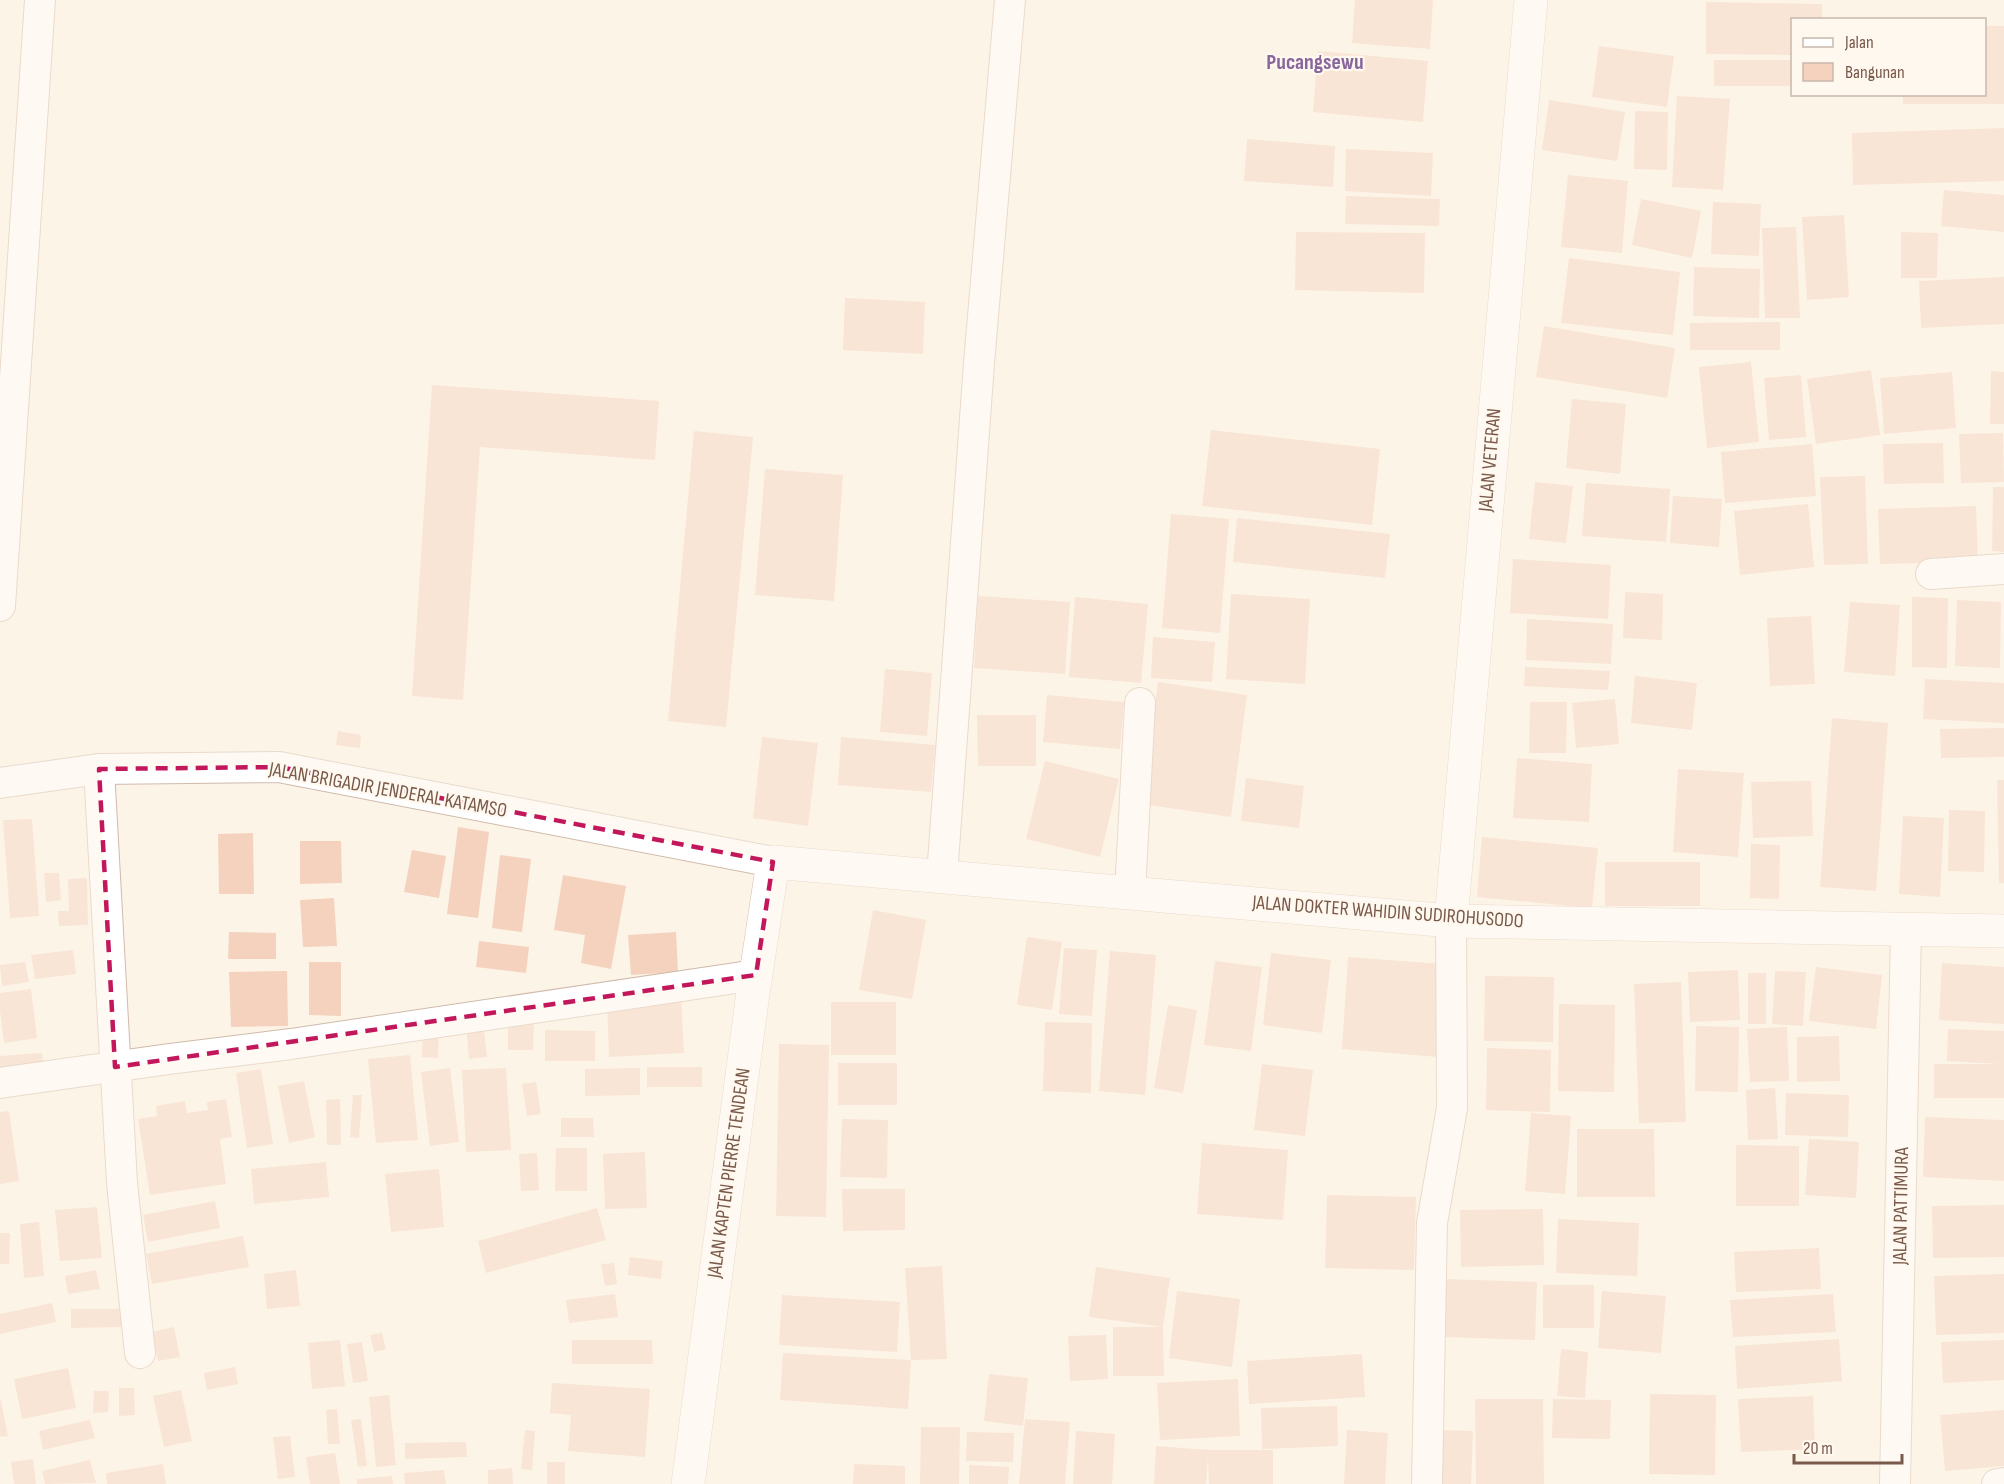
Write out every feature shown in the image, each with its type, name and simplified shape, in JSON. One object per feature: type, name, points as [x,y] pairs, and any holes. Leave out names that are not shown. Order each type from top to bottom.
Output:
[{"type":"main road","name":"JALAN VETERAN","points":[[1451,921],[1530,0]]},
{"type":"main road","name":"JALAN DOKTER WAHIDIN SUDIROHUSODO","points":[[773,862],[1451,921],[2004,931]]},
{"type":"main road","name":"JALAN KAPTEN PIERRE TENDEAN","points":[[688,1484],[773,862]]},
{"type":"street","points":[[0,606],[40,0]]},
{"type":"street","points":[[942,876],[979,363],[1010,0]]},
{"type":"street","points":[[1930,574],[2004,569]]},
{"type":"street","points":[[1130,893],[1140,703]]},
{"type":"street","name":"JALAN BRIGADIR JENDERAL KATAMSO","points":[[0,783],[99,769],[279,767],[773,862]]},
{"type":"street","points":[[99,769],[122,1183],[140,1353]]},
{"type":"street","points":[[1427,1484],[1432,1222],[1452,1108],[1451,921]]},
{"type":"street","name":"JALAN PATTIMURA","points":[[1895,1484],[1906,928]]},
{"type":"street","points":[[0,1083],[291,1044],[756,975]]},
{"type":"street","points":[[1997,1484],[2004,1483]]},
{"type":"highlighted area","points":[[279,767],[773,862],[756,975],[115,1067],[99,769]]},
{"type":"building","points":[[1355,0],[1433,0],[1430,49],[1352,43]]},
{"type":"building","points":[[1706,2],[1822,4],[1822,18],[1791,18],[1791,55],[1706,54]]},
{"type":"building","points":[[1986,26],[2004,26],[2004,104],[1903,104],[1903,96],[1986,96]]},
{"type":"building","points":[[1599,46],[1674,56],[1667,107],[1592,97]]},
{"type":"building","points":[[1318,51],[1428,61],[1423,122],[1313,112]]},
{"type":"building","points":[[1714,60],[1791,60],[1791,86],[1714,86]]},
{"type":"building","points":[[1677,96],[1730,99],[1723,190],[1672,187]]},
{"type":"building","points":[[1549,100],[1625,112],[1617,161],[1542,150]]},
{"type":"building","points":[[1635,111],[1668,112],[1667,170],[1634,169]]},
{"type":"building","points":[[2004,128],[2004,181],[1853,185],[1852,133]]},
{"type":"building","points":[[1247,139],[1335,146],[1333,187],[1244,181]]},
{"type":"building","points":[[1346,149],[1433,153],[1431,196],[1345,191]]},
{"type":"building","points":[[1568,175],[1628,181],[1622,253],[1561,247]]},
{"type":"building","points":[[1944,190],[2004,195],[2004,232],[1941,226]]},
{"type":"building","points":[[1346,196],[1440,199],[1439,226],[1345,224]]},
{"type":"building","points":[[1641,199],[1701,211],[1692,258],[1632,245]]},
{"type":"building","points":[[1713,202],[1761,204],[1759,256],[1711,254]]},
{"type":"building","points":[[1844,215],[1849,297],[1807,300],[1802,217]]},
{"type":"building","points":[[1796,227],[1800,318],[1765,318],[1762,228]]},
{"type":"building","points":[[1296,232],[1425,233],[1424,293],[1295,290]]},
{"type":"building","points":[[1901,232],[1938,233],[1937,278],[1901,278]]},
{"type":"building","points":[[1569,258],[1680,272],[1673,335],[1561,323]]},
{"type":"building","points":[[1694,267],[1760,269],[1759,318],[1693,316]]},
{"type":"building","points":[[2004,277],[2004,324],[1921,328],[1919,281]]},
{"type":"building","points":[[845,298],[925,302],[923,354],[843,350]]},
{"type":"building","points":[[1780,322],[1780,350],[1690,350],[1690,323]]},
{"type":"building","points":[[1544,326],[1675,348],[1667,398],[1536,377]]},
{"type":"building","points":[[1751,362],[1759,442],[1707,448],[1699,367]]},
{"type":"building","points":[[1871,370],[1880,435],[1816,444],[1807,379]]},
{"type":"building","points":[[1991,371],[2004,372],[2004,424],[1990,424]]},
{"type":"building","points":[[1952,372],[1956,428],[1884,434],[1880,378]]},
{"type":"building","points":[[1801,375],[1806,437],[1769,440],[1764,378]]},
{"type":"building","points":[[432,385],[659,401],[655,460],[480,447],[463,700],[412,696]]},
{"type":"building","points":[[1572,399],[1626,404],[1620,474],[1566,468]]},
{"type":"building","points":[[1211,430],[1380,449],[1372,525],[1202,506]]},
{"type":"building","points":[[694,431],[753,437],[726,727],[668,721]]},
{"type":"building","points":[[2003,433],[2004,482],[1961,483],[1959,434]]},
{"type":"building","points":[[1943,443],[1944,483],[1884,484],[1883,444]]},
{"type":"building","points":[[1812,444],[1816,496],[1725,503],[1721,452]]},
{"type":"building","points":[[765,469],[843,475],[834,601],[755,595]]},
{"type":"building","points":[[1865,476],[1868,564],[1824,565],[1820,477]]},
{"type":"building","points":[[1535,482],[1573,486],[1566,543],[1529,539]]},
{"type":"building","points":[[1586,483],[1670,489],[1666,542],[1582,536]]},
{"type":"building","points":[[1993,487],[2004,487],[2004,552],[1992,551]]},
{"type":"building","points":[[1673,496],[1722,499],[1719,547],[1670,543]]},
{"type":"building","points":[[1808,504],[1814,567],[1740,575],[1734,511]]},
{"type":"building","points":[[1976,506],[1978,562],[1880,564],[1878,509]]},
{"type":"building","points":[[1171,514],[1229,519],[1220,633],[1162,628]]},
{"type":"building","points":[[1237,518],[1390,534],[1385,578],[1233,562]]},
{"type":"building","points":[[1513,559],[1611,565],[1608,619],[1510,613]]},
{"type":"building","points":[[1625,592],[1663,594],[1662,640],[1623,638]]},
{"type":"building","points":[[1231,594],[1310,599],[1305,684],[1226,679]]},
{"type":"building","points":[[978,596],[1070,602],[1065,674],[974,668]]},
{"type":"building","points":[[1075,597],[1148,604],[1141,683],[1069,677]]},
{"type":"building","points":[[1912,597],[1948,598],[1947,668],[1912,667]]},
{"type":"building","points":[[1957,600],[2001,602],[2000,668],[1955,666]]},
{"type":"building","points":[[1850,602],[1900,605],[1895,676],[1844,672]]},
{"type":"building","points":[[1811,616],[1815,684],[1770,686],[1767,618]]},
{"type":"building","points":[[1527,619],[1613,624],[1611,664],[1526,660]]},
{"type":"building","points":[[1153,637],[1215,642],[1212,682],[1151,678]]},
{"type":"building","points":[[1525,667],[1610,671],[1608,690],[1524,686]]},
{"type":"building","points":[[885,669],[932,673],[927,736],[880,732]]},
{"type":"building","points":[[1635,676],[1697,683],[1692,730],[1631,723]]},
{"type":"building","points":[[1925,679],[2004,683],[2004,723],[1923,719]]},
{"type":"building","points":[[1158,682],[1247,695],[1231,817],[1141,804]]},
{"type":"building","points":[[1047,695],[1124,702],[1120,749],[1043,742]]},
{"type":"building","points":[[1615,699],[1619,744],[1576,748],[1572,703]]},
{"type":"building","points":[[1530,702],[1567,702],[1566,753],[1529,753]]},
{"type":"building","points":[[977,715],[1036,715],[1036,766],[978,766]]},
{"type":"building","points":[[1832,718],[1888,723],[1876,891],[1820,887]]},
{"type":"building","points":[[2004,728],[2004,757],[1941,758],[1940,729]]},
{"type":"building","points":[[338,731],[361,735],[360,748],[336,745]]},
{"type":"building","points":[[762,737],[818,743],[808,826],[753,818]]},
{"type":"building","points":[[841,737],[935,745],[931,792],[838,785]]},
{"type":"building","points":[[1517,758],[1592,764],[1589,822],[1513,818]]},
{"type":"building","points":[[1045,761],[1119,779],[1100,857],[1026,839]]},
{"type":"building","points":[[1678,769],[1744,773],[1738,857],[1673,852]]},
{"type":"building","points":[[1246,778],[1304,786],[1299,828],[1241,821]]},
{"type":"building","points":[[1997,780],[2004,780],[2004,883],[1999,883]]},
{"type":"building","points":[[1811,781],[1813,836],[1753,838],[1751,782]]},
{"type":"building","points":[[1949,810],[1985,811],[1984,872],[1948,871]]},
{"type":"building","points":[[1903,816],[1944,818],[1940,897],[1899,894]]},
{"type":"building","points":[[32,819],[39,916],[10,918],[3,820]]},
{"type":"building","points":[[458,827],[489,832],[478,918],[447,914]]},
{"type":"building","points":[[253,833],[254,894],[219,894],[218,834]]},
{"type":"building","points":[[1482,837],[1598,848],[1592,908],[1477,897]]},
{"type":"building","points":[[300,841],[341,841],[342,883],[300,884]]},
{"type":"building","points":[[1751,844],[1780,845],[1779,899],[1750,898]]},
{"type":"building","points":[[412,850],[446,856],[439,898],[404,892]]},
{"type":"building","points":[[500,855],[531,859],[522,932],[492,928]]},
{"type":"building","points":[[1605,862],[1700,862],[1700,906],[1605,906]]},
{"type":"building","points":[[44,873],[59,873],[61,900],[46,902]]},
{"type":"building","points":[[563,875],[626,886],[611,969],[581,963],[585,935],[554,930]]},
{"type":"building","points":[[87,878],[88,925],[59,926],[58,911],[69,911],[68,879]]},
{"type":"building","points":[[334,898],[337,946],[303,947],[300,900]]},
{"type":"building","points":[[873,910],[926,920],[912,999],[859,990]]},
{"type":"building","points":[[229,932],[276,933],[276,959],[228,959]]},
{"type":"building","points":[[676,932],[678,972],[631,975],[628,935]]},
{"type":"building","points":[[1027,937],[1062,942],[1052,1010],[1017,1005]]},
{"type":"building","points":[[479,941],[529,947],[526,973],[476,967]]},
{"type":"building","points":[[1064,948],[1097,950],[1092,1016],[1059,1014]]},
{"type":"building","points":[[73,950],[76,974],[35,979],[31,955]]},
{"type":"building","points":[[1110,951],[1156,955],[1145,1095],[1099,1091]]},
{"type":"building","points":[[1271,953],[1331,960],[1322,1033],[1263,1025]]},
{"type":"building","points":[[1348,957],[1443,964],[1437,1057],[1342,1049]]},
{"type":"building","points":[[1215,961],[1262,967],[1251,1051],[1204,1045]]},
{"type":"building","points":[[25,962],[29,982],[2,986],[0,965]]},
{"type":"building","points":[[309,962],[341,962],[341,1016],[309,1015]]},
{"type":"building","points":[[1942,963],[2004,967],[2004,1024],[1939,1020]]},
{"type":"building","points":[[1816,967],[1882,975],[1876,1029],[1809,1021]]},
{"type":"building","points":[[1738,970],[1740,1020],[1690,1022],[1688,972]]},
{"type":"building","points":[[287,971],[288,1026],[231,1027],[229,972]]},
{"type":"building","points":[[1775,971],[1806,972],[1803,1026],[1772,1024]]},
{"type":"building","points":[[1748,973],[1766,973],[1766,1024],[1748,1024]]},
{"type":"building","points":[[1485,976],[1554,977],[1553,1042],[1484,1041]]},
{"type":"building","points":[[1681,982],[1686,1122],[1639,1123],[1634,984]]},
{"type":"building","points":[[31,989],[37,1038],[4,1043],[0,993]]},
{"type":"building","points":[[681,997],[684,1053],[609,1057],[607,1001]]},
{"type":"building","points":[[831,1002],[896,1002],[896,1055],[831,1055]]},
{"type":"building","points":[[1559,1004],[1615,1005],[1614,1092],[1558,1091]]},
{"type":"building","points":[[1168,1005],[1197,1010],[1183,1093],[1154,1088]]},
{"type":"building","points":[[508,1021],[534,1021],[533,1050],[508,1050]]},
{"type":"building","points":[[483,1022],[487,1057],[469,1059],[466,1024]]},
{"type":"building","points":[[1045,1022],[1092,1023],[1091,1093],[1043,1091]]},
{"type":"building","points":[[1696,1026],[1739,1027],[1738,1092],[1695,1091]]},
{"type":"building","points":[[1787,1027],[1789,1081],[1750,1082],[1747,1029]]},
{"type":"building","points":[[423,1028],[439,1029],[438,1058],[422,1057]]},
{"type":"building","points":[[1948,1029],[2004,1031],[2004,1098],[1934,1098],[1934,1064],[2000,1064],[1947,1061]]},
{"type":"building","points":[[545,1030],[595,1031],[595,1061],[545,1061]]},
{"type":"building","points":[[1839,1036],[1840,1081],[1797,1082],[1797,1037]]},
{"type":"building","points":[[779,1044],[829,1045],[826,1217],[776,1216]]},
{"type":"building","points":[[1487,1048],[1551,1050],[1550,1112],[1486,1110]]},
{"type":"building","points":[[42,1053],[43,1069],[0,1072],[0,1056]]},
{"type":"building","points":[[410,1055],[418,1140],[376,1143],[368,1059]]},
{"type":"building","points":[[838,1063],[897,1063],[897,1105],[838,1105]]},
{"type":"building","points":[[1262,1064],[1313,1070],[1305,1136],[1254,1130]]},
{"type":"building","points":[[647,1067],[702,1067],[702,1087],[647,1087]]},
{"type":"building","points":[[450,1068],[459,1142],[430,1146],[421,1072]]},
{"type":"building","points":[[506,1068],[511,1150],[466,1152],[462,1070]]},
{"type":"building","points":[[640,1068],[640,1095],[585,1096],[585,1069]]},
{"type":"building","points":[[261,1069],[273,1144],[247,1148],[236,1073]]},
{"type":"building","points":[[304,1081],[315,1137],[289,1143],[278,1086]]},
{"type":"building","points":[[536,1082],[541,1114],[527,1116],[522,1084]]},
{"type":"building","points":[[1775,1088],[1778,1139],[1748,1140],[1746,1090]]},
{"type":"building","points":[[1786,1093],[1849,1095],[1848,1137],[1785,1135]]},
{"type":"building","points":[[353,1095],[362,1095],[359,1138],[350,1137]]},
{"type":"building","points":[[226,1099],[232,1137],[220,1139],[226,1184],[150,1195],[138,1119],[157,1116],[156,1106],[185,1101],[187,1113],[208,1110],[207,1102]]},
{"type":"building","points":[[340,1099],[341,1145],[327,1145],[326,1100]]},
{"type":"building","points":[[9,1111],[19,1181],[0,1184],[0,1112]]},
{"type":"building","points":[[1531,1113],[1571,1116],[1565,1194],[1525,1191]]},
{"type":"building","points":[[1925,1117],[2004,1120],[2004,1181],[1923,1177]]},
{"type":"building","points":[[561,1118],[593,1118],[594,1137],[561,1137]]},
{"type":"building","points":[[842,1119],[888,1120],[887,1178],[840,1177]]},
{"type":"building","points":[[1577,1129],[1654,1129],[1655,1197],[1577,1197]]},
{"type":"building","points":[[1809,1139],[1859,1142],[1856,1198],[1805,1195]]},
{"type":"building","points":[[1202,1143],[1288,1150],[1283,1220],[1197,1214]]},
{"type":"building","points":[[1736,1145],[1799,1146],[1799,1206],[1736,1206]]},
{"type":"building","points":[[556,1148],[587,1148],[587,1191],[555,1191]]},
{"type":"building","points":[[645,1152],[647,1208],[605,1209],[603,1154]]},
{"type":"building","points":[[537,1153],[539,1190],[521,1191],[519,1154]]},
{"type":"building","points":[[326,1162],[329,1197],[254,1204],[251,1169]]},
{"type":"building","points":[[439,1169],[444,1227],[391,1232],[385,1174]]},
{"type":"building","points":[[842,1189],[905,1189],[905,1230],[843,1231]]},
{"type":"building","points":[[1327,1195],[1416,1197],[1414,1270],[1325,1268]]},
{"type":"building","points":[[215,1201],[220,1228],[148,1242],[143,1215]]},
{"type":"building","points":[[2004,1205],[2004,1257],[1933,1258],[1932,1206]]},
{"type":"building","points":[[97,1207],[102,1258],[60,1261],[55,1210]]},
{"type":"building","points":[[597,1208],[606,1240],[486,1273],[478,1241]]},
{"type":"building","points":[[1543,1209],[1544,1265],[1461,1267],[1460,1210]]},
{"type":"building","points":[[1558,1219],[1639,1223],[1637,1276],[1556,1273]]},
{"type":"building","points":[[39,1222],[44,1276],[24,1278],[20,1224]]},
{"type":"building","points":[[0,1233],[10,1233],[9,1264],[0,1264]]},
{"type":"building","points":[[243,1236],[249,1267],[152,1284],[146,1254]]},
{"type":"building","points":[[1819,1248],[1821,1289],[1736,1292],[1734,1252]]},
{"type":"building","points":[[630,1257],[663,1261],[661,1279],[628,1275]]},
{"type":"building","points":[[614,1263],[617,1284],[605,1286],[601,1264]]},
{"type":"building","points":[[942,1266],[947,1359],[911,1360],[905,1268]]},
{"type":"building","points":[[1096,1267],[1170,1278],[1163,1327],[1089,1317]]},
{"type":"building","points":[[96,1270],[100,1289],[68,1294],[65,1276]]},
{"type":"building","points":[[296,1270],[300,1306],[267,1309],[264,1274]]},
{"type":"building","points":[[2004,1274],[2004,1333],[1936,1335],[1934,1276]]},
{"type":"building","points":[[1446,1279],[1537,1282],[1535,1340],[1445,1337]]},
{"type":"building","points":[[1543,1285],[1594,1285],[1594,1328],[1543,1328]]},
{"type":"building","points":[[1177,1291],[1240,1299],[1232,1367],[1169,1358]]},
{"type":"building","points":[[1602,1291],[1666,1296],[1661,1353],[1598,1348]]},
{"type":"building","points":[[615,1294],[618,1317],[569,1323],[566,1300]]},
{"type":"building","points":[[1833,1294],[1836,1332],[1733,1337],[1730,1300]]},
{"type":"building","points":[[782,1295],[900,1302],[897,1352],[779,1345]]},
{"type":"building","points":[[52,1303],[56,1322],[0,1334],[0,1314]]},
{"type":"building","points":[[71,1309],[123,1309],[123,1327],[71,1328]]},
{"type":"building","points":[[174,1327],[180,1357],[158,1361],[152,1332]]},
{"type":"building","points":[[1113,1327],[1163,1327],[1164,1376],[1113,1376]]},
{"type":"building","points":[[382,1333],[386,1349],[374,1352],[370,1335]]},
{"type":"building","points":[[1106,1335],[1108,1379],[1070,1381],[1068,1336]]},
{"type":"building","points":[[1839,1339],[1842,1381],[1737,1389],[1735,1346]]},
{"type":"building","points":[[340,1340],[345,1386],[312,1389],[308,1343]]},
{"type":"building","points":[[572,1340],[652,1340],[653,1364],[572,1364]]},
{"type":"building","points":[[2004,1340],[2004,1380],[1943,1383],[1941,1342]]},
{"type":"building","points":[[362,1342],[368,1381],[353,1383],[347,1344]]},
{"type":"building","points":[[1561,1349],[1588,1352],[1585,1398],[1557,1396]]},
{"type":"building","points":[[783,1353],[911,1360],[908,1409],[780,1400]]},
{"type":"building","points":[[1362,1354],[1365,1397],[1249,1404],[1247,1361]]},
{"type":"building","points":[[235,1367],[238,1384],[207,1390],[204,1373]]},
{"type":"building","points":[[68,1368],[76,1408],[22,1419],[14,1379]]},
{"type":"building","points":[[989,1374],[1028,1378],[1023,1426],[984,1421]]},
{"type":"building","points":[[1238,1379],[1240,1436],[1160,1440],[1157,1383]]},
{"type":"building","points":[[552,1383],[650,1389],[645,1457],[568,1451],[571,1415],[550,1413]]},
{"type":"building","points":[[119,1388],[134,1388],[135,1415],[119,1416]]},
{"type":"building","points":[[181,1390],[192,1441],[164,1447],[153,1396]]},
{"type":"building","points":[[94,1391],[109,1391],[108,1412],[93,1413]]},
{"type":"building","points":[[1650,1394],[1716,1395],[1715,1475],[1649,1474]]},
{"type":"building","points":[[389,1395],[396,1465],[376,1467],[369,1397]]},
{"type":"building","points":[[1813,1396],[1815,1449],[1741,1452],[1738,1399]]},
{"type":"building","points":[[0,1397],[8,1436],[0,1437]]},
{"type":"building","points":[[1475,1399],[1543,1399],[1544,1484],[1476,1484]]},
{"type":"building","points":[[1553,1399],[1611,1400],[1610,1439],[1552,1438]]},
{"type":"building","points":[[1337,1406],[1338,1446],[1262,1449],[1261,1408]]},
{"type":"building","points":[[337,1409],[340,1444],[328,1444],[326,1410]]},
{"type":"building","points":[[2004,1410],[2004,1466],[1945,1471],[1940,1415]]},
{"type":"building","points":[[361,1419],[367,1466],[358,1467],[351,1420]]},
{"type":"building","points":[[1025,1419],[1070,1422],[1065,1484],[1019,1484]]},
{"type":"building","points":[[90,1420],[95,1438],[43,1450],[39,1431]]},
{"type":"building","points":[[921,1427],[960,1427],[959,1484],[920,1484]]},
{"type":"building","points":[[525,1430],[535,1431],[532,1470],[521,1469]]},
{"type":"building","points":[[1347,1430],[1388,1433],[1385,1484],[1344,1484]]},
{"type":"building","points":[[1440,1430],[1473,1431],[1471,1484],[1438,1484]]},
{"type":"building","points":[[1076,1431],[1115,1434],[1112,1484],[1073,1484]]},
{"type":"building","points":[[967,1432],[1014,1433],[1013,1462],[966,1461]]},
{"type":"building","points":[[290,1436],[295,1477],[278,1479],[273,1437]]},
{"type":"building","points":[[466,1442],[467,1457],[405,1459],[405,1443]]},
{"type":"building","points":[[1156,1446],[1209,1450],[1273,1450],[1273,1484],[1209,1484],[1208,1457],[1206,1484],[1154,1484]]},
{"type":"building","points":[[335,1453],[340,1484],[310,1484],[306,1457]]},
{"type":"building","points":[[33,1459],[36,1484],[14,1484],[11,1462]]},
{"type":"building","points":[[90,1460],[96,1483],[45,1484],[42,1471]]},
{"type":"building","points":[[547,1462],[565,1462],[565,1484],[547,1484]]},
{"type":"building","points":[[163,1464],[166,1484],[107,1484],[106,1473]]},
{"type":"building","points":[[854,1464],[905,1466],[905,1484],[853,1484]]},
{"type":"building","points":[[969,1465],[1009,1467],[1008,1484],[969,1484]]},
{"type":"building","points":[[512,1468],[513,1484],[488,1484],[488,1470]]},
{"type":"building","points":[[444,1470],[446,1484],[405,1484],[404,1473]]},
{"type":"building","points":[[392,1476],[393,1484],[357,1484],[357,1479]]},
{"type":"district","name":"Pucangsewu","points":[[1315,62]]}]
